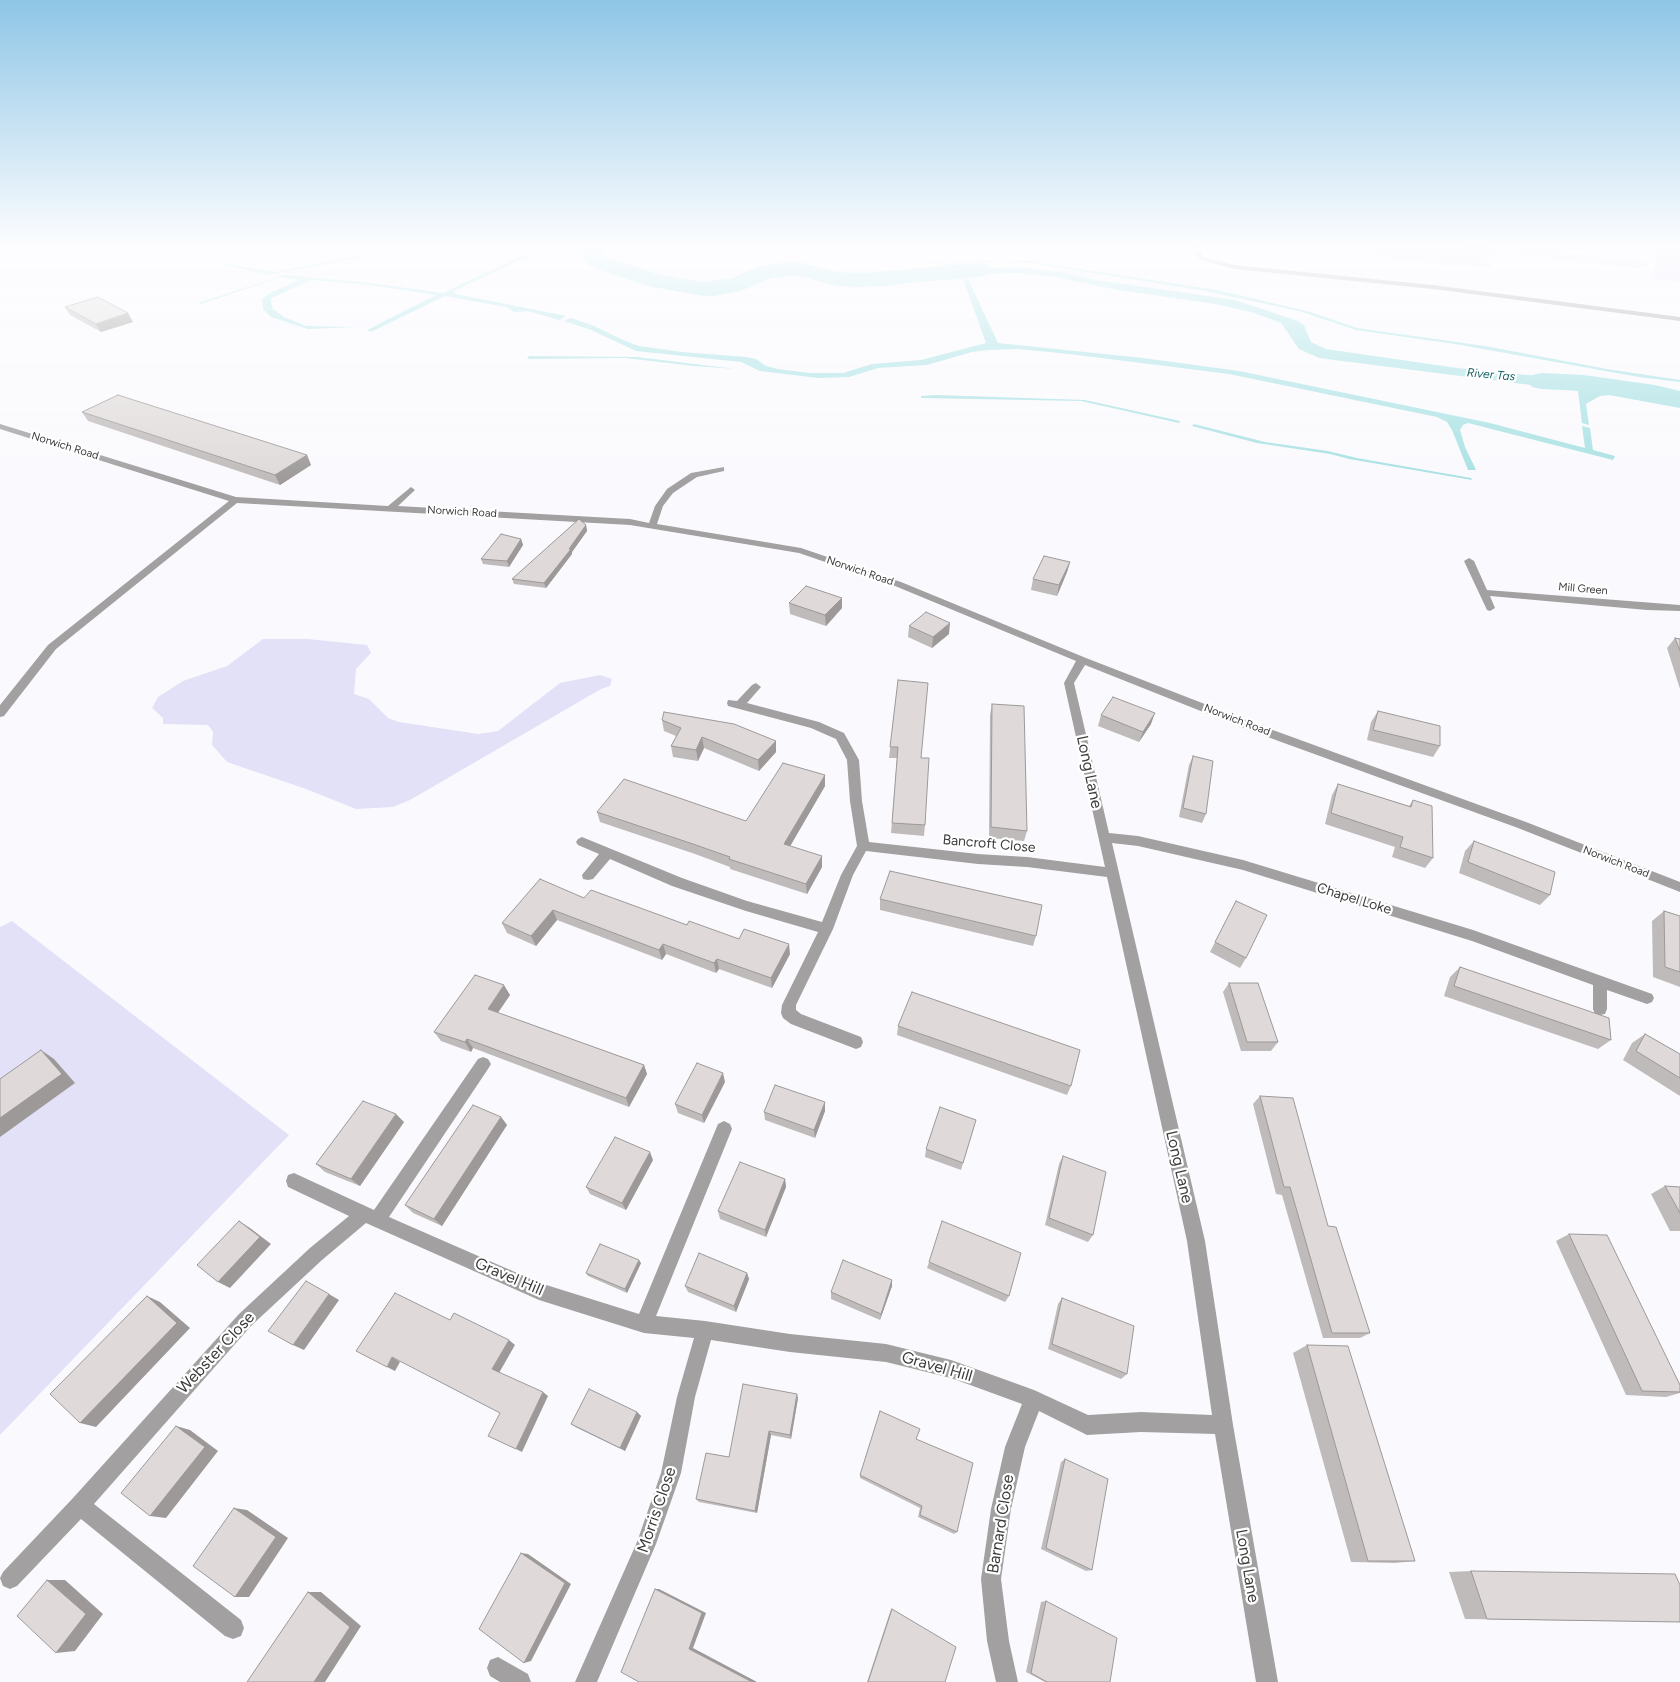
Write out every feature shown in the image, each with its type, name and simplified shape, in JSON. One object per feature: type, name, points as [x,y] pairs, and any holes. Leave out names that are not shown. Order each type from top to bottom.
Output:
[{"type":"street","name":"Norwich Road","points":[[0,426],[235,500],[630,522],[801,551],[898,584],[1082,660],[1255,728],[1680,886]]},
{"type":"street","points":[[652,526],[659,506],[670,491],[694,474],[721,469]]},
{"type":"street","points":[[390,508],[411,490]]},
{"type":"street","points":[[0,713],[52,647],[235,500]]},
{"type":"street","points":[[1469,561],[1490,608]]},
{"type":"street","name":"Mill Green","points":[[1483,593],[1647,607],[1680,608]]},
{"type":"street","name":"Long Lane","points":[[1082,660],[1069,683],[1196,1241],[1223,1425],[1267,1682]]},
{"type":"street","points":[[756,687],[735,704],[814,725],[840,736],[853,760],[856,801],[863,846],[847,875],[826,929],[789,1005],[788,1013],[796,1019],[856,1042]]},
{"type":"street","name":"Chapel Loke","points":[[1103,837],[1138,841],[1243,865],[1473,936],[1648,998]]},
{"type":"street","points":[[582,842],[677,882],[746,906],[826,929]]},
{"type":"street","name":"Bancroft Close","points":[[863,846],[978,859],[1027,862],[1113,873]]},
{"type":"street","points":[[588,875],[608,853]]},
{"type":"street","points":[[1600,981],[1600,1009]]},
{"type":"street","points":[[371,1217],[484,1064]]},
{"type":"street","points":[[644,1324],[724,1129]]},
{"type":"street","name":"Gravel Hill","points":[[294,1181],[539,1291],[644,1324],[886,1353],[951,1369],[1034,1399],[1087,1425],[1141,1422],[1223,1425]]},
{"type":"street","name":"Webster Close","points":[[10,1579],[80,1505],[245,1320],[316,1254],[371,1217]]},
{"type":"street","name":"Morris Close","points":[[586,1682],[646,1544],[672,1473],[686,1398],[705,1330]]},
{"type":"street","name":"Barnard Close","points":[[1007,1682],[998,1641],[991,1579],[1001,1509],[1015,1447],[1034,1399]]},
{"type":"street","points":[[80,1505],[233,1628]]},
{"type":"street","points":[[498,1668],[520,1682]]},
{"type":"shaded area","points":[[263,639],[308,639],[367,645],[371,653],[356,669],[354,694],[369,699],[388,718],[399,722],[478,734],[498,731],[560,683],[600,675],[612,679],[610,686],[601,689],[410,800],[393,807],[356,809],[306,789],[227,762],[212,745],[213,732],[208,725],[163,724],[163,718],[152,708],[158,697],[183,681],[227,666]]},
{"type":"shaded area","points":[[12,921],[289,1135],[0,1435],[0,927]]},
{"type":"water","points":[[297,325],[357,327],[308,329]]},
{"type":"water","points":[[376,325],[384,325],[371,332],[367,330]]},
{"type":"water","points":[[577,325],[593,325],[639,346],[682,352],[746,357],[756,359],[766,366],[778,369],[810,373],[843,373],[872,364],[921,360],[986,343],[980,325],[990,325],[998,343],[1143,358],[1239,371],[1490,423],[1585,448],[1582,426],[1590,428],[1593,450],[1615,456],[1613,460],[1468,423],[1463,425],[1460,430],[1465,447],[1476,470],[1468,470],[1452,430],[1447,422],[1437,417],[1229,374],[1019,349],[972,352],[927,365],[878,368],[849,377],[818,378],[760,371],[741,362],[636,351]]},
{"type":"water","points":[[1283,325],[1304,325],[1311,342],[1326,349],[1457,368],[1568,379],[1680,401],[1680,408],[1609,395],[1600,396],[1586,404],[1589,425],[1582,423],[1578,391],[1319,358],[1299,349]]},
{"type":"water","points":[[1342,325],[1485,346],[1607,369],[1680,380],[1680,382],[1639,377],[1455,344],[1356,330]]},
{"type":"water","points":[[529,356],[637,357],[736,369],[625,358],[527,359]]},
{"type":"water","points":[[921,396],[1085,400],[1180,421],[1179,423],[1081,401],[921,398]]},
{"type":"water","points":[[1194,424],[1265,442],[1328,451],[1471,478],[1472,480],[1330,454],[1257,443],[1192,426]]},
{"type":"building","points":[[118,395],[307,455],[275,475],[82,412]]},
{"type":"building","points":[[579,519],[586,525],[569,549],[571,549],[544,583],[512,579]]},
{"type":"building","points":[[501,534],[521,539],[507,561],[481,559]]},
{"type":"building","points":[[1044,556],[1070,562],[1059,585],[1033,579]]},
{"type":"building","points":[[806,586],[842,598],[825,615],[789,603]]},
{"type":"building","points":[[926,612],[950,623],[933,637],[909,626]]},
{"type":"building","points":[[1675,638],[1680,639],[1680,651]]},
{"type":"building","points":[[898,680],[928,683],[921,758],[929,758],[925,825],[892,823],[898,747],[890,747]]},
{"type":"building","points":[[1113,697],[1155,713],[1143,732],[1101,715]]},
{"type":"building","points":[[992,704],[1024,706],[1027,831],[991,827]]},
{"type":"building","points":[[1378,711],[1440,726],[1440,746],[1373,730]]},
{"type":"building","points":[[664,712],[734,724],[776,741],[758,760],[702,737],[696,750],[671,746],[681,728],[662,720]]},
{"type":"building","points":[[1193,756],[1213,761],[1206,814],[1183,808]]},
{"type":"building","points":[[783,763],[825,775],[784,844],[822,856],[806,884],[597,812],[624,779],[746,821]]},
{"type":"building","points":[[1338,784],[1411,807],[1413,800],[1432,806],[1433,858],[1400,847],[1403,837],[1331,813]]},
{"type":"building","points":[[1474,841],[1555,872],[1550,895],[1468,862]]},
{"type":"building","points":[[890,871],[1042,905],[1036,936],[880,899]]},
{"type":"building","points":[[540,879],[584,898],[591,890],[687,925],[689,921],[739,939],[744,929],[789,944],[771,978],[717,959],[714,963],[663,944],[659,950],[553,910],[531,936],[502,923]]},
{"type":"building","points":[[1236,901],[1267,915],[1246,958],[1215,942]]},
{"type":"building","points":[[1664,911],[1680,916],[1680,972],[1665,967]]},
{"type":"building","points":[[1460,967],[1609,1018],[1611,1040],[1454,986]]},
{"type":"building","points":[[475,975],[504,985],[488,1009],[644,1065],[626,1098],[467,1039],[465,1042],[434,1032]]},
{"type":"building","points":[[1229,983],[1258,983],[1278,1042],[1247,1042]]},
{"type":"building","points":[[912,992],[1080,1050],[1071,1086],[898,1026]]},
{"type":"building","points":[[1645,1034],[1680,1054],[1680,1078],[1636,1051]]},
{"type":"building","points":[[41,1050],[62,1074],[0,1118],[0,1079]]},
{"type":"building","points":[[697,1063],[723,1073],[702,1115],[675,1104]]},
{"type":"building","points":[[775,1085],[825,1102],[814,1130],[764,1112]]},
{"type":"building","points":[[1260,1096],[1293,1098],[1328,1226],[1336,1227],[1370,1333],[1332,1333],[1290,1187],[1284,1187]]},
{"type":"building","points":[[363,1101],[396,1114],[351,1179],[316,1164]]},
{"type":"building","points":[[473,1105],[501,1117],[434,1219],[405,1205]]},
{"type":"building","points":[[940,1107],[976,1120],[963,1163],[926,1149]]},
{"type":"building","points":[[615,1137],[650,1152],[622,1203],[586,1187]]},
{"type":"building","points":[[1063,1156],[1106,1172],[1093,1235],[1049,1218]]},
{"type":"building","points":[[740,1162],[785,1179],[765,1230],[718,1211]]},
{"type":"building","points":[[1665,1186],[1680,1187],[1680,1213]]},
{"type":"building","points":[[239,1221],[260,1237],[218,1282],[197,1265]]},
{"type":"building","points":[[942,1221],[1021,1253],[1009,1296],[929,1262]]},
{"type":"building","points":[[1569,1234],[1607,1235],[1680,1385],[1680,1392],[1642,1391]]},
{"type":"building","points":[[600,1244],[639,1260],[625,1289],[586,1273]]},
{"type":"building","points":[[699,1253],[747,1273],[734,1306],[685,1286]]},
{"type":"building","points":[[843,1260],[892,1280],[881,1314],[831,1292]]},
{"type":"building","points":[[306,1281],[329,1294],[293,1345],[268,1331]]},
{"type":"building","points":[[395,1293],[450,1320],[454,1313],[509,1340],[492,1369],[543,1392],[516,1449],[488,1436],[500,1413],[392,1357],[387,1367],[356,1351]]},
{"type":"building","points":[[147,1296],[177,1323],[80,1423],[50,1394]]},
{"type":"building","points":[[1062,1298],[1134,1326],[1127,1374],[1052,1344]]},
{"type":"building","points":[[1307,1345],[1348,1346],[1415,1561],[1368,1561]]},
{"type":"building","points":[[743,1384],[797,1394],[790,1435],[769,1431],[755,1511],[696,1499],[706,1453],[729,1457]]},
{"type":"building","points":[[589,1389],[637,1412],[620,1448],[571,1424]]},
{"type":"building","points":[[880,1411],[920,1429],[916,1439],[973,1463],[957,1532],[920,1515],[922,1506],[860,1475]]},
{"type":"building","points":[[176,1426],[205,1447],[150,1516],[121,1493]]},
{"type":"building","points":[[1065,1459],[1108,1479],[1092,1570],[1046,1548]]},
{"type":"building","points":[[234,1508],[276,1537],[235,1597],[193,1566]]},
{"type":"building","points":[[521,1553],[565,1583],[524,1663],[479,1629]]},
{"type":"building","points":[[1471,1571],[1675,1574],[1680,1585],[1680,1622],[1487,1619]]},
{"type":"building","points":[[47,1580],[86,1614],[56,1653],[17,1616]]},
{"type":"building","points":[[655,1589],[702,1613],[689,1649],[752,1682],[639,1682],[621,1672]]},
{"type":"building","points":[[308,1592],[350,1627],[314,1682],[247,1682]]},
{"type":"building","points":[[1046,1601],[1117,1638],[1110,1682],[1047,1682],[1031,1673]]},
{"type":"building","points":[[892,1609],[956,1647],[945,1682],[868,1682]]},
{"type":"waterway","name":"River Tas","points":[[1542,381],[1584,383],[1655,393],[1680,399]]}]
